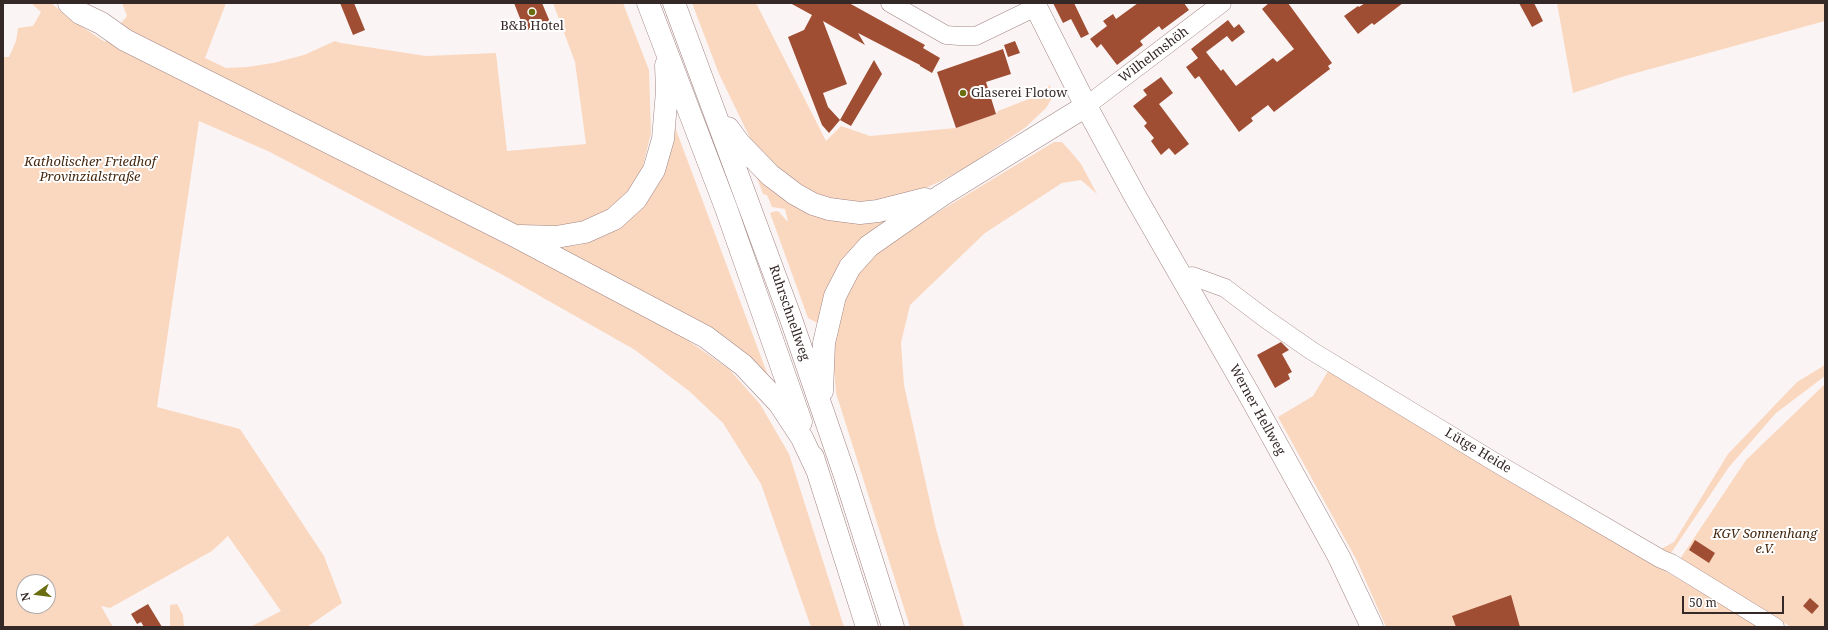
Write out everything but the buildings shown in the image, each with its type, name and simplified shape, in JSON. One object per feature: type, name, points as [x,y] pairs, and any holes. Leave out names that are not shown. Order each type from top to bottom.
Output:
[{"type":"main road","points":[[69,3],[80,13],[101,23],[125,40],[515,236],[706,336],[744,365],[779,403],[802,438],[817,470]]},
{"type":"main road","points":[[89,3],[101,23]]},
{"type":"main road","name":"Ruhrschnellweg","points":[[674,3],[707,88],[766,250],[830,433],[893,627]]},
{"type":"main road","name":"Werner Hellweg","points":[[1035,5],[1086,106],[1135,196],[1335,550],[1372,627]]},
{"type":"main road","points":[[515,236],[571,236],[599,227],[626,209],[646,185],[659,154],[666,115],[666,69],[663,47],[652,12]]},
{"type":"main road","name":"Ruhrschnellweg","points":[[652,12],[726,208],[817,470],[867,627]]},
{"type":"main road","points":[[707,88],[716,108],[739,143],[775,180],[812,204],[829,209],[860,213],[878,211],[942,195]]},
{"type":"main road","points":[[830,433],[823,402],[822,361],[826,329],[837,291],[850,267],[869,246],[942,195],[1086,106]]},
{"type":"street","points":[[890,3],[946,35],[959,36],[976,36],[1035,5]]},
{"type":"street","name":"Wilhelmshöh","points":[[1086,106],[1222,3]]},
{"type":"street","name":"Lütge Heide","points":[[1183,279],[1192,276],[1225,288],[1312,351],[1498,464],[1661,559],[1671,563],[1775,627]]},
{"type":"green space","name":"Katholischer Friedhof Provinzialstraße","points":[[31,3],[51,3],[72,20],[105,42],[127,16],[122,3],[226,3],[205,58],[226,68],[247,67],[273,63],[304,55],[335,41],[426,56],[496,53],[507,151],[586,144],[575,62],[553,3],[623,3],[649,70],[651,133],[640,178],[618,204],[595,220],[566,228],[526,225],[517,249],[680,335],[729,369],[760,404],[789,454],[844,627],[811,627],[761,484],[723,423],[689,391],[635,350],[503,275],[270,152],[199,121],[157,407],[240,429],[324,556],[342,603],[307,627],[250,627],[281,611],[228,536],[212,551],[110,608],[101,606],[113,627],[3,627],[3,57],[9,57],[16,41],[18,28],[33,26],[41,12]]},
{"type":"green space","points":[[692,3],[756,3],[826,141],[841,126],[870,136],[956,128],[996,114],[998,111],[1039,95],[1050,85],[1052,98],[1046,108],[1026,127],[970,165],[941,181],[904,198],[850,205],[809,194],[770,163],[750,138],[719,74]]},
{"type":"green space","points":[[1557,3],[1825,3],[1825,21],[1625,76],[1573,93]]},
{"type":"green space","points":[[675,127],[773,389],[754,364],[727,338],[551,248],[580,245],[605,235],[636,214],[657,186],[673,128]]},
{"type":"green space","points":[[1054,142],[1062,142],[1081,164],[1097,194],[1081,180],[1062,183],[985,233],[910,305],[901,343],[904,385],[936,529],[964,627],[910,627],[836,393],[833,357],[837,316],[850,282],[874,251]]},
{"type":"green space","points":[[751,162],[778,190],[895,215],[819,324],[808,318],[770,213],[776,211],[779,212],[788,221],[785,209],[772,207],[767,195],[763,194]]},
{"type":"green space","points":[[1825,365],[1825,376],[1776,413],[1729,467],[1671,553],[1661,549],[1674,542],[1728,454],[1797,382]]},
{"type":"green space","points":[[1330,368],[1759,627],[1386,627],[1356,559],[1278,417],[1313,396]]},
{"type":"green space","name":"KGV Sonnenhang e.V.","points":[[1825,384],[1825,627],[1791,627],[1678,562],[1746,460]]},
{"type":"green space","points":[[177,604],[183,615],[184,627],[170,627],[170,605]]},
{"type":"place","name":"B&B Hotel","points":[[532,12]]},
{"type":"place","name":"Glaserei Flotow","points":[[963,93]]}]
